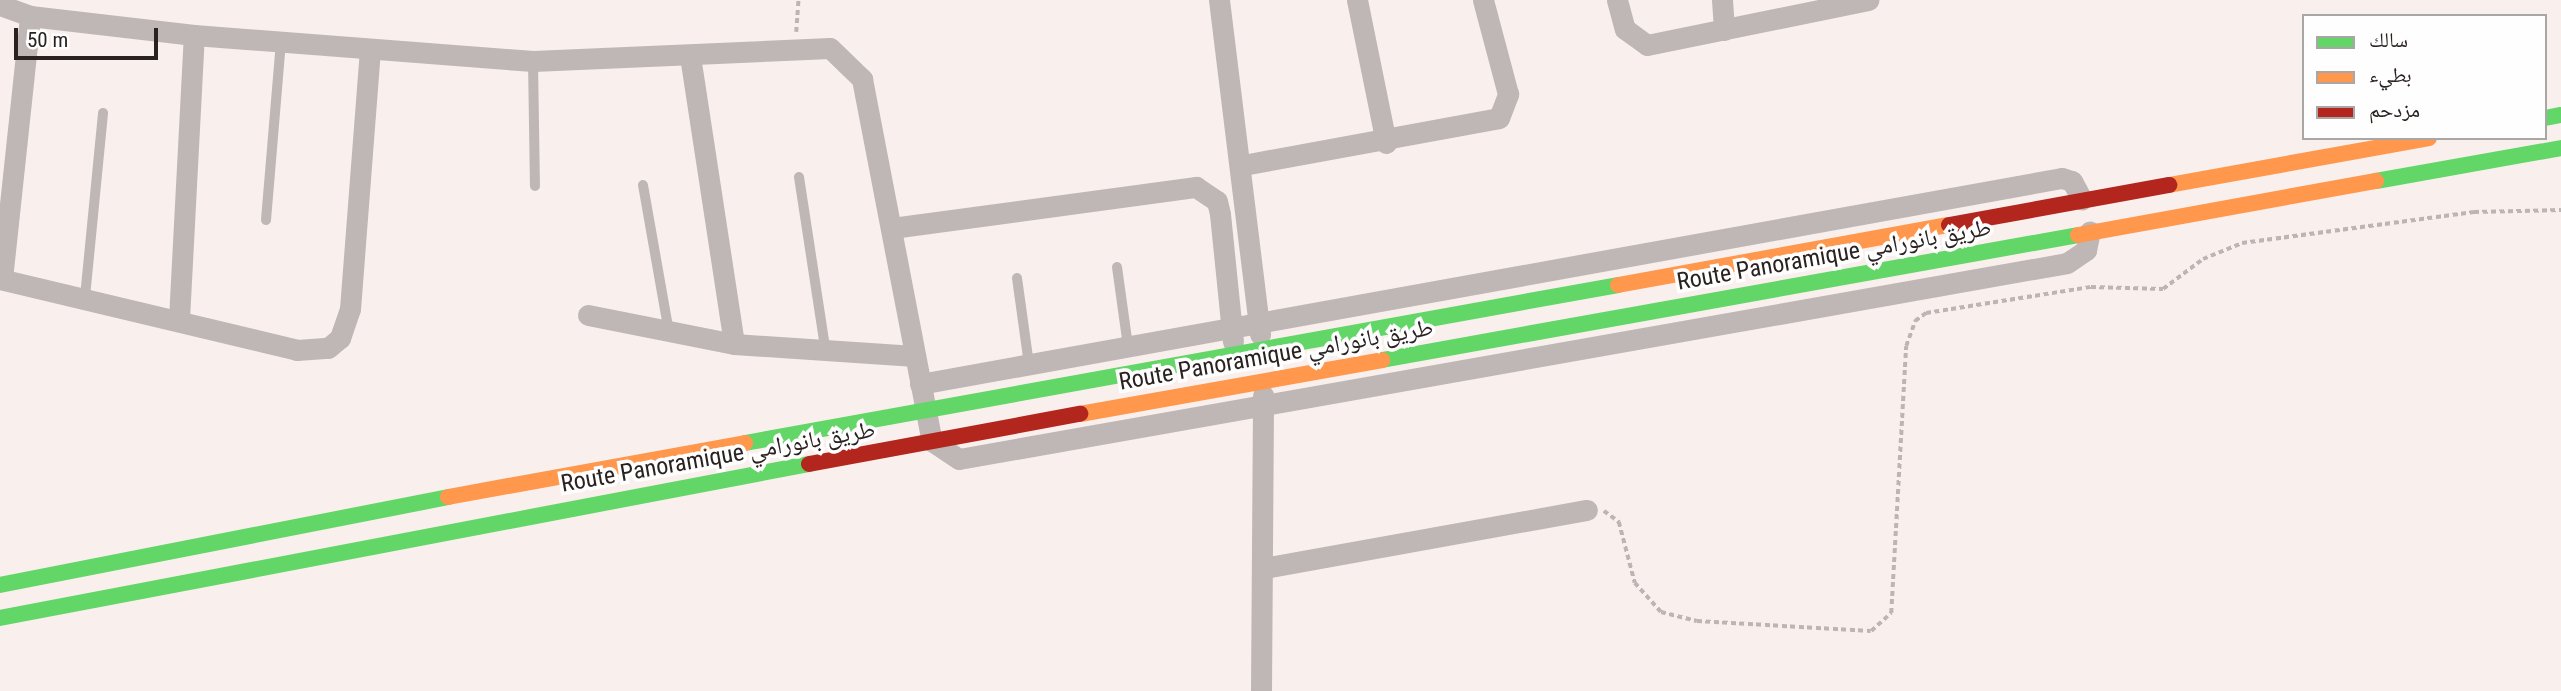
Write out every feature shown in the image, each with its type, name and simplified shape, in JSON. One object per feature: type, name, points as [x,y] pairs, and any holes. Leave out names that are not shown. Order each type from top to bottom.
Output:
[{"type":"street","points":[[1219,0],[1242,165],[1259,323],[1264,406],[1261,691]]},
{"type":"street","points":[[1357,0],[1386,143]]},
{"type":"street","points":[[1242,165],[1386,143],[1488,123],[1508,108],[1483,0]]},
{"type":"street","points":[[1618,0],[1636,42],[1724,30],[1837,3],[1868,0]]},
{"type":"street","points":[[1722,0],[1724,30]]},
{"type":"street","points":[[0,5],[30,16],[194,35],[370,51],[533,61],[830,48],[862,79],[932,441],[946,456],[966,459],[2067,263],[2086,250],[2091,231]]},
{"type":"street","points":[[30,16],[1,279],[312,352],[340,338],[349,309],[370,51]]},
{"type":"street","points":[[179,319],[194,35]]},
{"type":"street","points":[[690,56],[734,344]]},
{"type":"street","name":"Route Panoramique طريق بانورامي","points":[[0,585],[925,409],[2418,140]]},
{"type":"street","name":"Route Panoramique طريق بانورامي","points":[[0,618],[1237,385],[2561,148]]},
{"type":"street","points":[[920,384],[2062,178],[2072,181],[2082,200]]},
{"type":"street","points":[[892,228],[1196,187],[1217,201],[1220,214],[1240,411]]},
{"type":"street","points":[[2141,189],[2146,221]]},
{"type":"street","points":[[588,315],[734,344],[827,353],[915,356]]},
{"type":"street","points":[[1264,568],[1587,510]]},
{"type":"lane","points":[[266,220],[281,43]]},
{"type":"lane","points":[[533,61],[535,186]]},
{"type":"lane","points":[[85,298],[103,113]]},
{"type":"lane","points":[[799,177],[827,353]]},
{"type":"lane","points":[[643,185],[669,333]]},
{"type":"lane","points":[[1117,267],[1128,346]]},
{"type":"lane","points":[[1017,278],[1029,364]]},
{"type":"path","points":[[795,48],[799,0]]},
{"type":"path","points":[[1587,510],[1600,509],[1619,522],[1635,583],[1661,612],[1697,621],[1871,631],[1891,613],[1906,346],[1915,321],[1926,313],[2091,287],[2162,289],[2203,259],[2242,243],[2474,212],[2561,210]]},
{"type":"traffic: fast","points":[[2547,118],[2561,115]]},
{"type":"traffic: fast","points":[[2376,181],[2561,148]]},
{"type":"traffic: fast","points":[[1382,360],[2078,235]]},
{"type":"traffic: fast","points":[[745,443],[1618,285]]},
{"type":"traffic: fast","points":[[0,618],[809,464]]},
{"type":"traffic: fast","points":[[0,585],[448,497]]},
{"type":"traffic: slow","points":[[2169,185],[2418,140]]},
{"type":"traffic: slow","points":[[2078,235],[2376,181]]},
{"type":"traffic: slow","points":[[1618,285],[1949,225]]},
{"type":"traffic: slow","points":[[1080,414],[1382,360]]},
{"type":"traffic: slow","points":[[448,497],[745,443]]},
{"type":"traffic: jam","points":[[1949,225],[2169,185]]},
{"type":"traffic: jam","points":[[809,464],[1080,414]]}]
